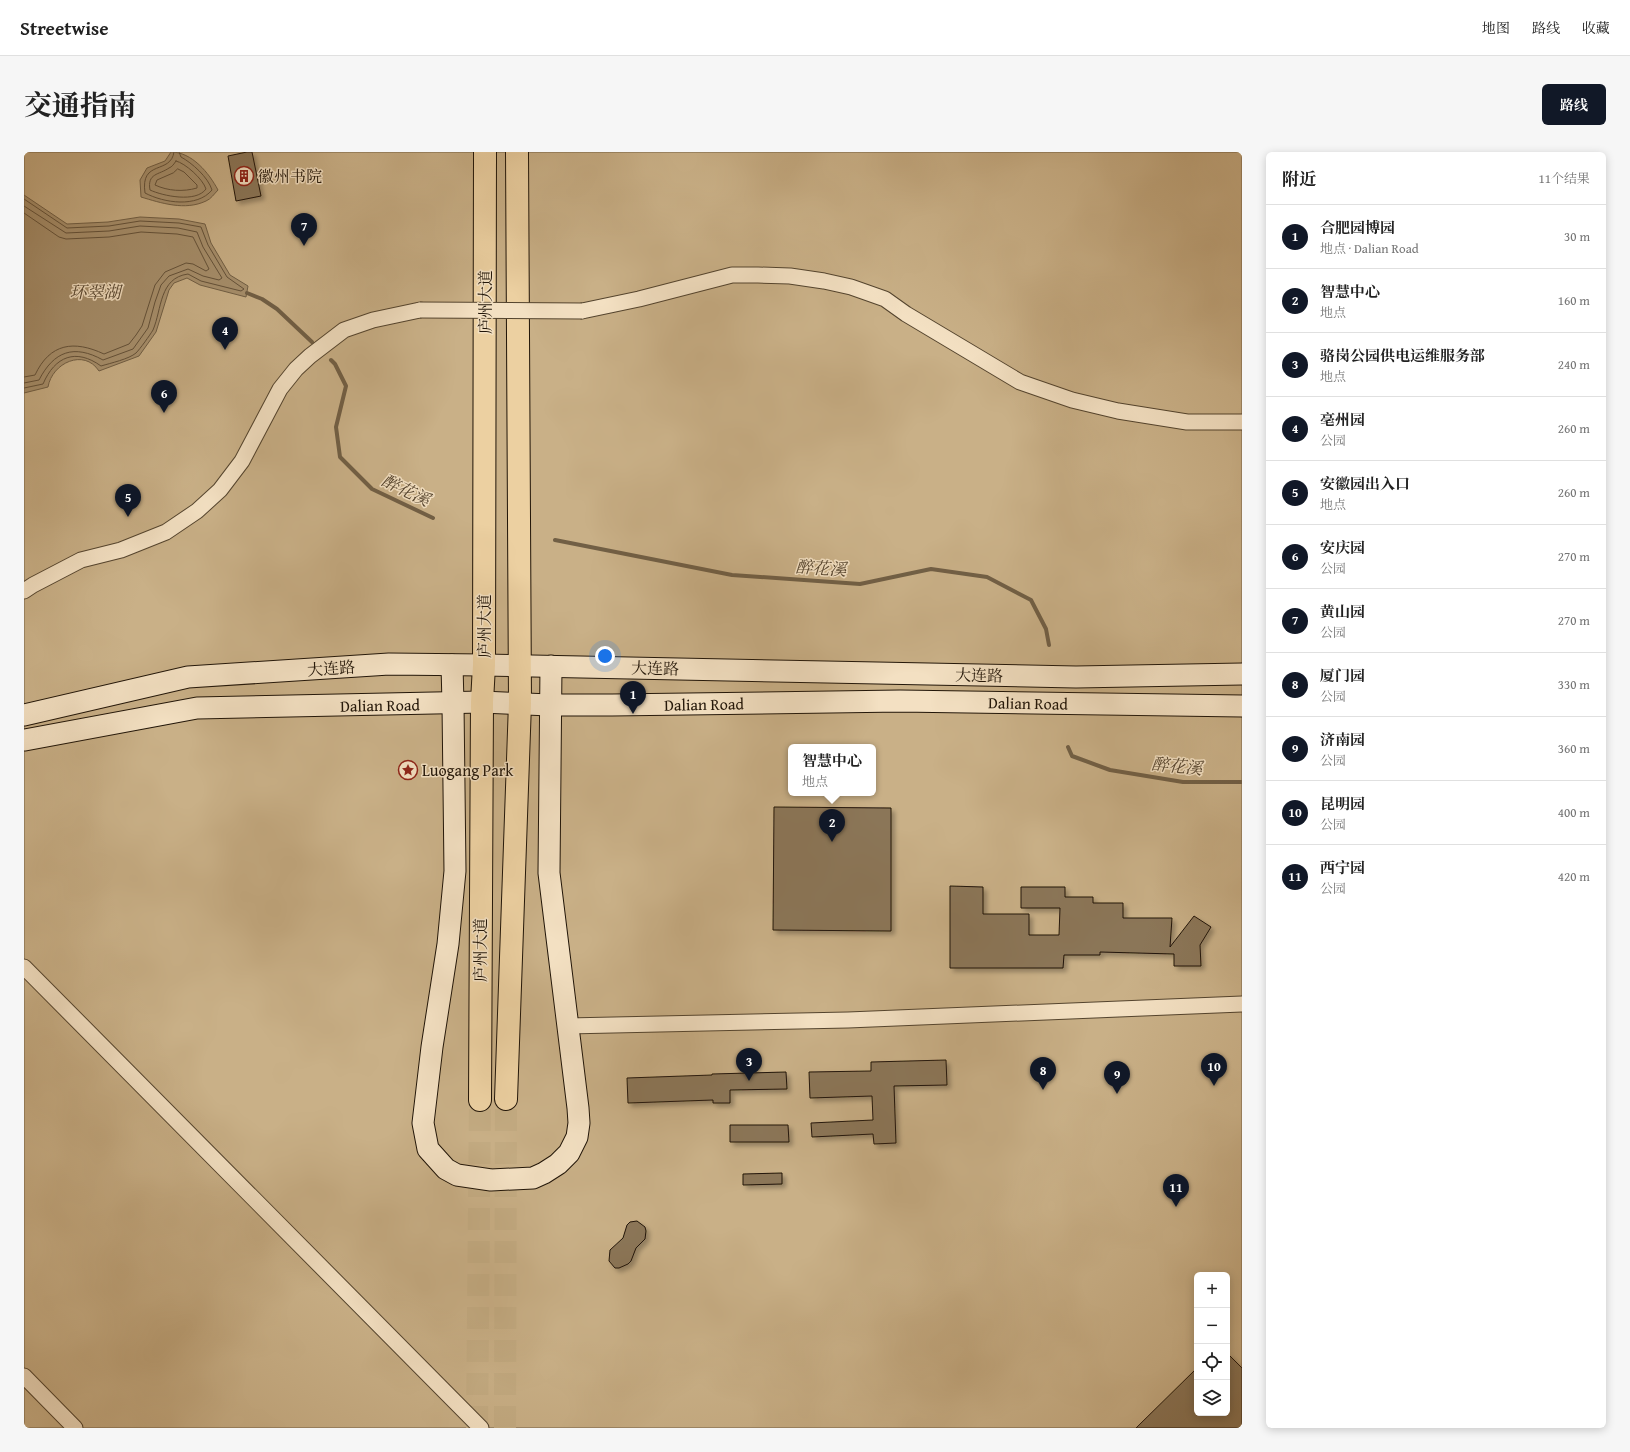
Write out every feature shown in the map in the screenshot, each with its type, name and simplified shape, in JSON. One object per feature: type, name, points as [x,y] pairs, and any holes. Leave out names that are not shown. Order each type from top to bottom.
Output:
[{"type":"main road","name":"庐州大道","points":[[480,1100],[482,702],[484,665],[485,152]]},
{"type":"main road","name":"庐州大道","points":[[506,1099],[520,703],[517,152]]},
{"type":"main road","name":"大连路","points":[[24,715],[188,677],[389,664],[1076,677],[1242,674]]},
{"type":"main road","points":[[452,664],[454,704],[454,871],[448,944],[432,1047],[423,1123],[428,1149],[446,1169],[457,1175],[491,1180],[532,1178],[544,1173],[558,1164],[569,1153],[577,1137],[579,1123],[549,873],[551,666]]},
{"type":"main road","name":"Dalian Road","points":[[25,740],[197,708],[454,704],[482,702],[550,705],[900,701],[1242,706]]},
{"type":"street","points":[[24,591],[33,584],[81,560],[121,550],[166,532],[197,511],[220,490],[242,461],[280,389],[296,369],[310,356],[344,330],[373,320],[420,310],[582,311],[639,299],[732,276],[790,276],[851,287],[885,299],[906,314],[1020,382],[1072,400],[1118,411],[1187,422],[1242,422]]},
{"type":"street","points":[[24,967],[482,1428]]},
{"type":"street","points":[[567,1026],[848,1020],[1242,1004]]},
{"type":"street","points":[[24,1376],[75,1428]]},
{"type":"shaded area","name":"Luogang Park","points":[[24,152],[1242,152],[1242,1428],[24,1428]]},
{"type":"water","points":[[171,152],[179,153],[193,160],[210,177],[218,190],[209,199],[198,204],[181,206],[165,204],[141,197],[140,180],[147,168],[165,161]]},
{"type":"water","name":"环翠湖","points":[[24,195],[67,224],[108,222],[140,217],[179,219],[205,224],[211,243],[230,275],[248,286],[246,297],[200,285],[187,278],[174,283],[169,290],[156,332],[139,356],[99,371],[93,364],[85,360],[69,361],[56,371],[51,378],[48,387],[24,393]]},
{"type":"building","name":"徽州书院","points":[[252,152],[261,196],[236,201],[228,156]]},
{"type":"building","points":[[774,807],[891,808],[891,931],[773,930]]},
{"type":"building","points":[[950,886],[983,887],[983,914],[1029,914],[1029,935],[1059,935],[1060,908],[1021,908],[1021,887],[1065,887],[1065,897],[1093,897],[1093,903],[1123,903],[1123,918],[1172,918],[1170,947],[1194,916],[1211,927],[1200,945],[1201,966],[1174,966],[1174,954],[1100,952],[1100,955],[1064,955],[1063,968],[950,968]]},
{"type":"building","points":[[946,1060],[947,1085],[894,1086],[896,1143],[874,1144],[873,1134],[812,1137],[811,1123],[873,1120],[872,1096],[810,1098],[809,1072],[871,1071],[871,1062]]},
{"type":"building","points":[[786,1072],[787,1089],[730,1090],[730,1103],[713,1103],[713,1100],[628,1103],[627,1078]]},
{"type":"building","points":[[730,1125],[788,1125],[789,1142],[730,1142]]},
{"type":"building","points":[[782,1173],[782,1184],[743,1185],[743,1174]]},
{"type":"building","points":[[637,1221],[645,1227],[645,1239],[636,1248],[631,1261],[628,1264],[615,1268],[609,1261],[610,1250],[623,1238],[627,1225],[630,1222]]},
{"type":"building","points":[[1230,1356],[1242,1368],[1242,1428],[1136,1428],[1194,1371],[1194,1416],[1230,1416]]},
{"type":"waterway","points":[[247,293],[262,299],[277,309],[312,342]]},
{"type":"waterway","name":"醉花溪","points":[[331,360],[335,364],[346,386],[336,427],[340,457],[372,489],[433,518]]},
{"type":"waterway","name":"醉花溪","points":[[555,540],[732,575],[860,584],[931,569],[987,577],[1031,600],[1046,629],[1049,645]]},
{"type":"waterway","name":"醉花溪","points":[[1068,747],[1072,756],[1110,770],[1183,782],[1242,782]]},
{"type":"tunnel","points":[[505,1428],[506,1099]]},
{"type":"tunnel","points":[[477,1428],[480,1100]]},
{"type":"place","name":"徽州书院","points":[[244,176]]},
{"type":"place","name":"黄山园","points":[[304,246]]},
{"type":"place","name":"亳州园","points":[[225,350]]},
{"type":"place","name":"安庆园","points":[[164,413]]},
{"type":"place","name":"安徽园出入口","points":[[128,517]]},
{"type":"place","name":"合肥园博园","points":[[633,714]]},
{"type":"place","name":"Luogang Park","points":[[408,770]]},
{"type":"place","name":"智慧中心","points":[[832,842]]},
{"type":"place","name":"骆岗公园供电运维服务部","points":[[749,1081]]},
{"type":"place","name":"昆明园","points":[[1214,1086]]},
{"type":"place","name":"厦门园","points":[[1043,1090]]},
{"type":"place","name":"济南园","points":[[1117,1094]]},
{"type":"place","name":"西宁园","points":[[1176,1207]]}]
